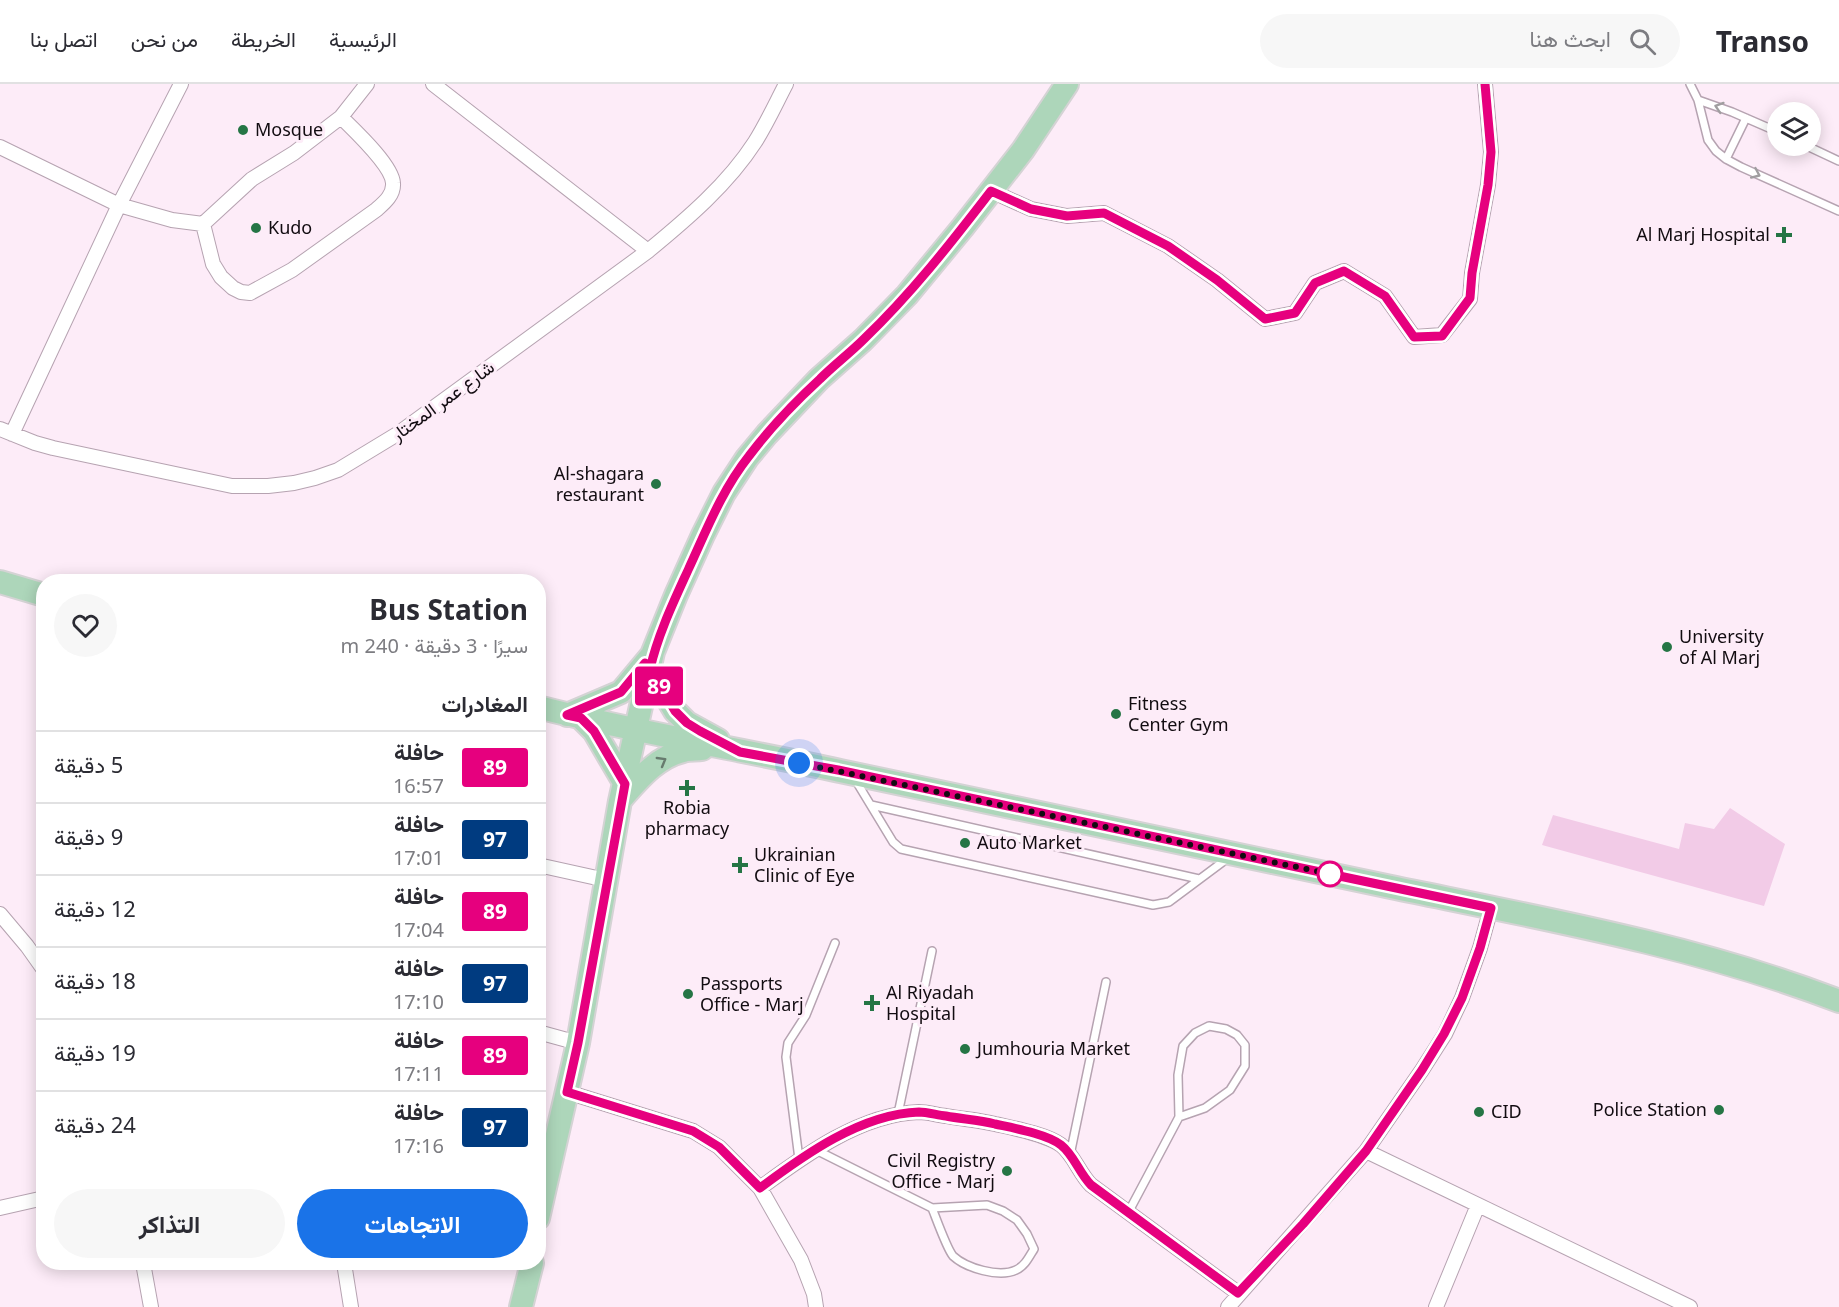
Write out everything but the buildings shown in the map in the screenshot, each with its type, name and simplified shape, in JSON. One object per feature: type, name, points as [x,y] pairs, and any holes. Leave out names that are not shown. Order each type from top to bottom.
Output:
[{"type":"main road","points":[[546,1183],[578,1043],[623,792],[652,661],[676,594],[703,535],[724,493],[747,458],[819,379],[863,340],[907,295],[1023,150],[1067,84]]},
{"type":"main road","points":[[0,582],[36,593]]},
{"type":"main road","points":[[574,716],[621,692],[652,661]]},
{"type":"main road","points":[[652,661],[675,711],[687,723],[731,750]]},
{"type":"main road","points":[[546,709],[731,750],[851,773],[1491,908],[1721,961],[1792,983],[1839,1001]]},
{"type":"main road","points":[[574,716],[594,731],[623,792]]},
{"type":"main road","points":[[623,792],[663,760],[683,750],[731,750]]},
{"type":"main road","points":[[521,1307],[530,1270]]},
{"type":"street","points":[[6,431],[181,84]]},
{"type":"street","points":[[0,147],[119,205],[172,220],[203,224],[252,179],[294,153],[341,117],[367,84]]},
{"type":"street","points":[[433,84],[648,251]]},
{"type":"street","name":"شارع عمر المختار","points":[[6,431],[52,448],[232,486],[294,483],[338,470],[399,433],[648,251],[675,228],[735,169],[755,141],[786,84]]},
{"type":"street","points":[[991,191],[1031,209],[1067,216],[1104,213],[1168,246],[1217,280],[1265,319],[1295,313],[1315,283],[1344,271],[1385,296],[1414,337],[1442,336],[1470,298],[1491,152],[1485,84]]},
{"type":"street","points":[[203,224],[213,264],[221,277],[233,288],[250,293],[292,270],[376,210],[392,192],[391,175],[364,139],[341,117]]},
{"type":"street","points":[[546,867],[606,880]]},
{"type":"street","points":[[1228,1307],[1366,1151],[1444,1034],[1480,948],[1491,908]]},
{"type":"street","points":[[0,914],[36,959]]},
{"type":"street","points":[[546,1034],[578,1043]]},
{"type":"street","points":[[567,1092],[693,1131],[719,1147],[760,1188],[801,1260],[814,1294],[816,1307]]},
{"type":"street","points":[[760,1188],[816,1150],[866,1124],[898,1114],[921,1112],[988,1122],[1017,1129],[1062,1145],[1085,1179],[1238,1293]]},
{"type":"street","points":[[1366,1151],[1690,1307]]},
{"type":"street","points":[[0,1208],[36,1200]]},
{"type":"street","points":[[1437,1307],[1478,1205]]},
{"type":"street","points":[[144,1270],[151,1307]]},
{"type":"street","points":[[345,1270],[351,1307]]},
{"type":"lane","points":[[1690,84],[1698,100],[1708,140],[1716,151],[1726,159],[1839,210]]},
{"type":"lane","points":[[1698,100],[1724,108],[1767,127]]},
{"type":"lane","points":[[1726,159],[1746,118]]},
{"type":"lane","points":[[1821,152],[1839,160]]},
{"type":"lane","points":[[851,773],[893,842],[901,849],[1153,905],[1169,902],[1234,854]]},
{"type":"lane","points":[[871,805],[1199,879]]},
{"type":"lane","points":[[800,1159],[786,1057],[788,1043],[806,1015],[835,943]]},
{"type":"lane","points":[[898,1114],[932,951]]},
{"type":"lane","points":[[1070,1155],[1106,982]]},
{"type":"lane","points":[[1128,1213],[1179,1117],[1178,1076],[1183,1046],[1195,1033],[1209,1026],[1226,1029],[1236,1035],[1245,1045],[1245,1066],[1230,1089],[1205,1108],[1179,1117]]},
{"type":"lane","points":[[816,1150],[932,1208],[987,1205],[1003,1211],[1017,1220],[1034,1249],[1025,1263],[1014,1271],[993,1273],[974,1268],[952,1255],[932,1208]]},
{"type":"shaded area","points":[[1730,808],[1785,844],[1764,906],[1542,845],[1553,815],[1679,849],[1685,823],[1714,829]]},
{"type":"bus line","name":"89","points":[[645,663],[621,692],[567,715],[581,718],[594,731],[625,784],[567,1092],[693,1131],[719,1147],[760,1188],[816,1150],[866,1124],[898,1114],[921,1112],[988,1122],[1017,1129],[1062,1145],[1091,1185],[1238,1293],[1303,1224],[1366,1151],[1422,1070],[1462,998],[1491,908],[838,770],[740,752],[687,723],[663,694],[650,669],[676,594],[703,535],[724,493],[747,458],[819,379],[863,340],[907,295],[991,191],[1031,209],[1067,216],[1104,213],[1168,246],[1217,280],[1265,319],[1295,313],[1315,283],[1344,271],[1385,296],[1414,337],[1442,336],[1470,298],[1491,152],[1485,84]]},
{"type":"place","name":"Mosque","points":[[243,130]]},
{"type":"place","name":"Kudo","points":[[256,228]]},
{"type":"place","name":"Al Marj Hospital","points":[[1784,235]]},
{"type":"place","name":"Al-shagara restaurant","points":[[656,484]]},
{"type":"place","name":"University of Al Marj","points":[[1667,647]]},
{"type":"place","name":"Fitness Center Gym","points":[[1116,714]]},
{"type":"place","name":"Robia pharmacy","points":[[687,788]]},
{"type":"place","name":"Auto Market","points":[[965,843]]},
{"type":"place","name":"Ukrainian Clinic of Eye","points":[[740,865]]},
{"type":"place","name":"Passports Office - Marj","points":[[688,994]]},
{"type":"place","name":"Al Riyadah Hospital","points":[[872,1003]]},
{"type":"place","name":"Jumhouria Market","points":[[965,1049]]},
{"type":"place","name":"Police Station","points":[[1719,1110]]},
{"type":"place","name":"CID","points":[[1479,1112]]},
{"type":"place","name":"Civil Registry Office - Marj","points":[[1007,1171]]},
{"type":"route","points":[[799,763],[1330,874]]}]
